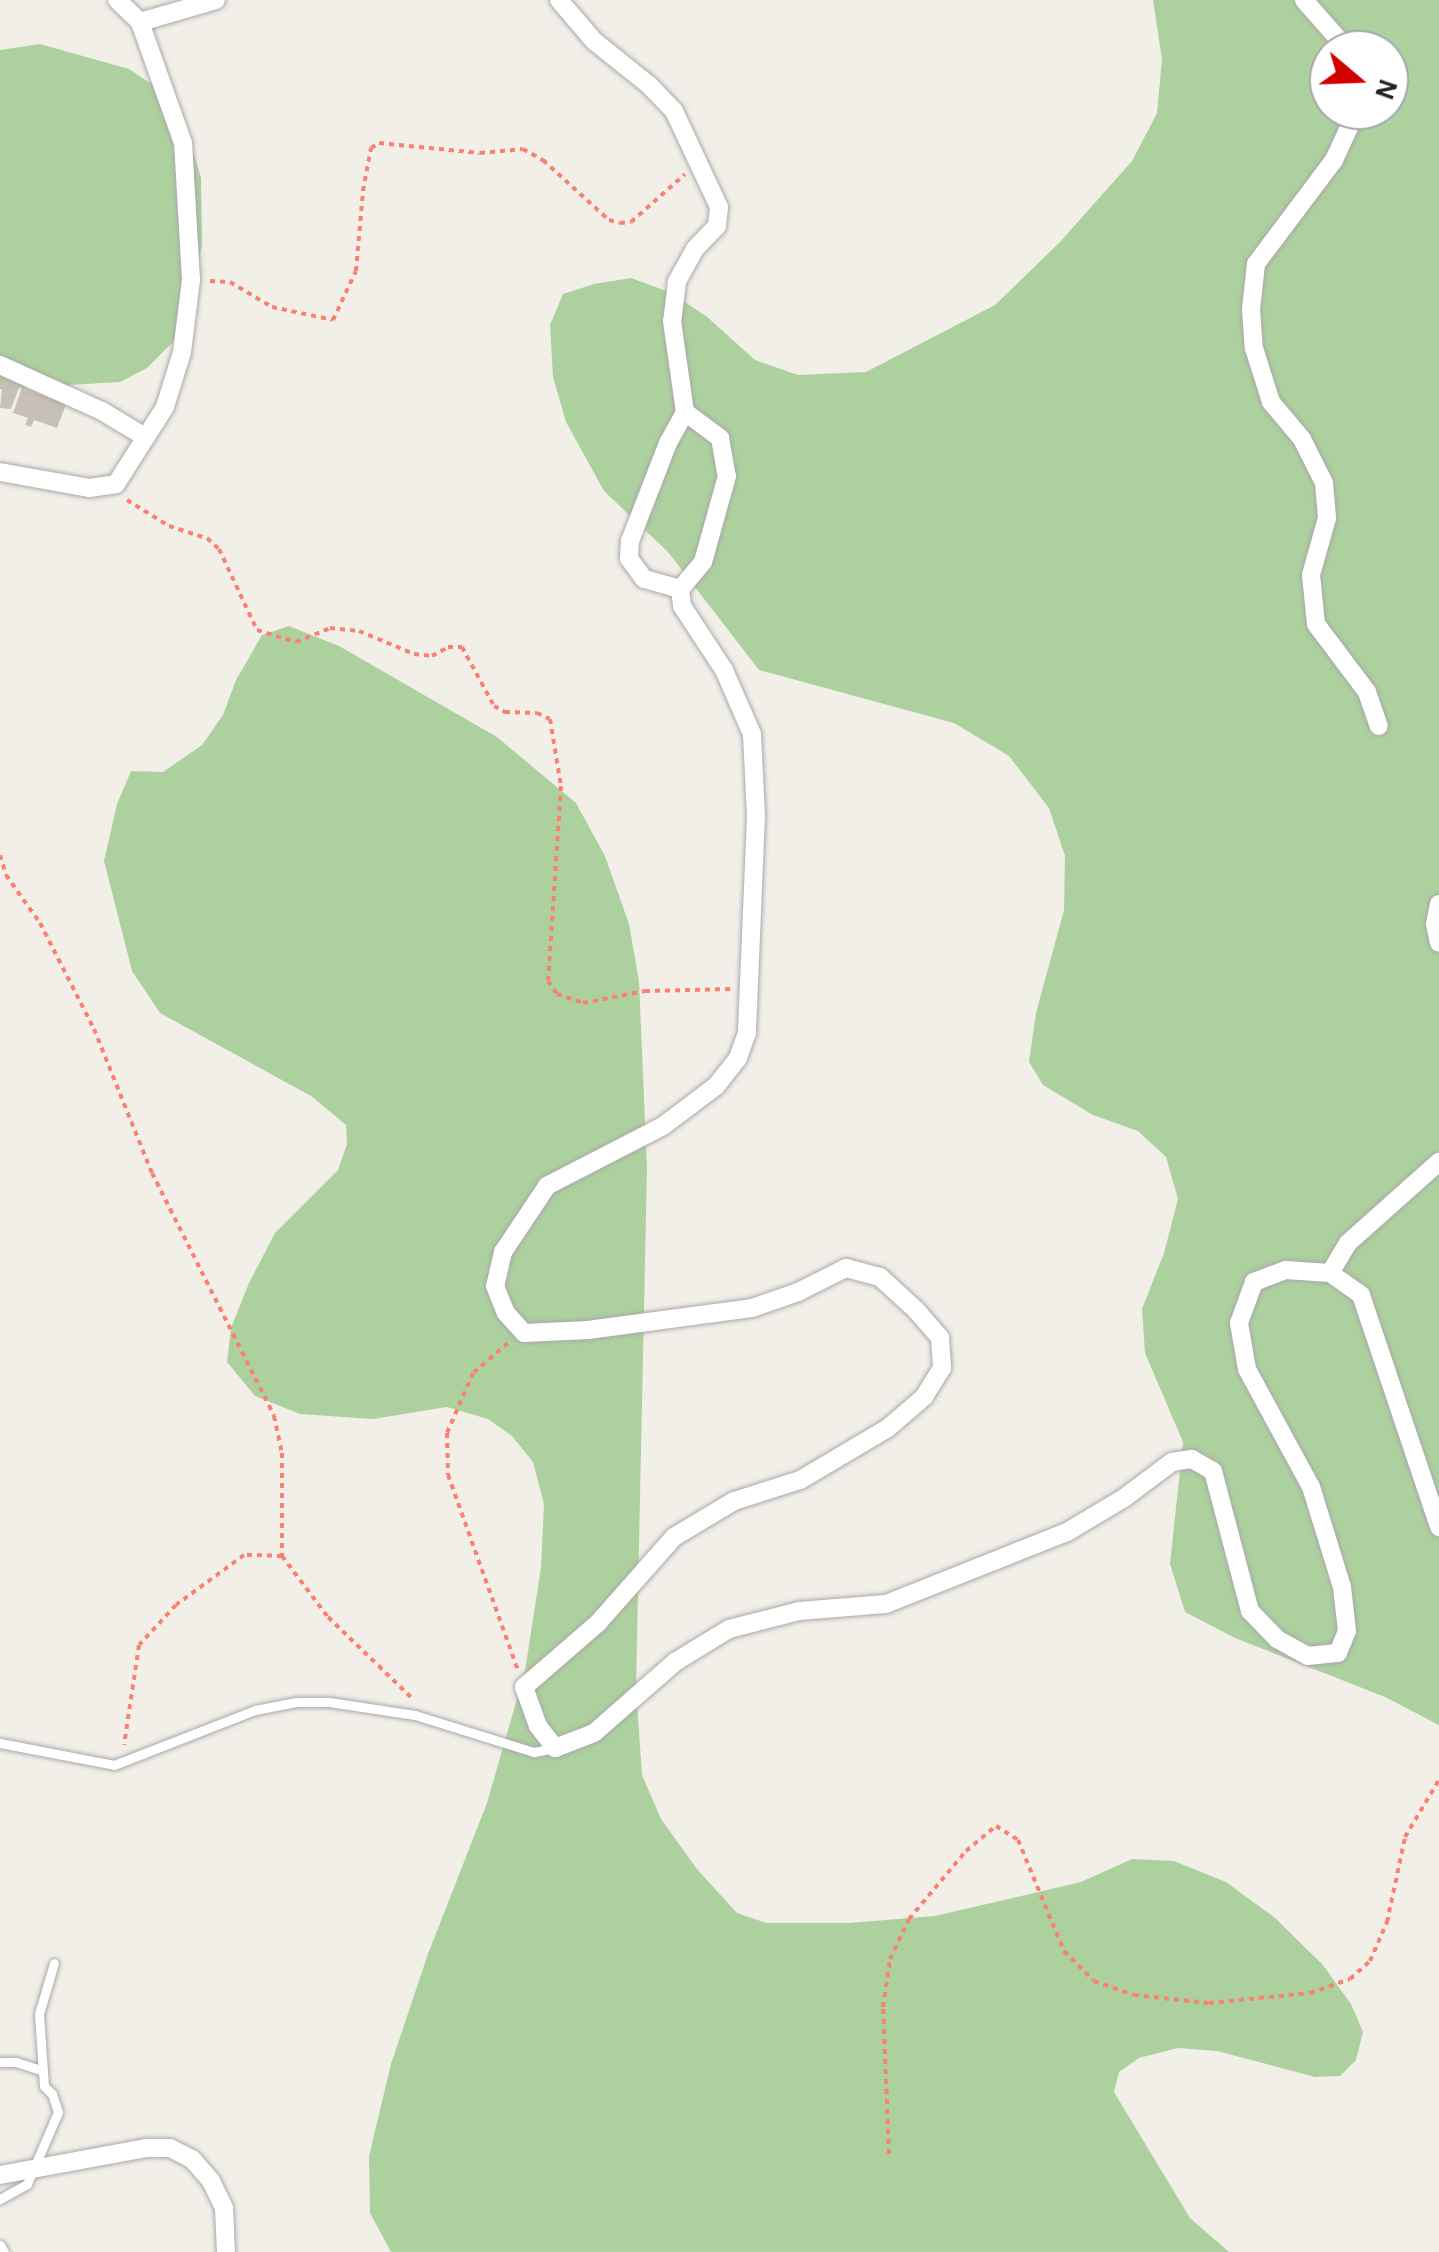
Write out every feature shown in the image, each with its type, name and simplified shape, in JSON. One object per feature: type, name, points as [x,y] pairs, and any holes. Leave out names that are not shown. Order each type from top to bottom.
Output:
[{"type":"street","points":[[0,472],[89,488],[116,484],[164,406],[182,352],[191,280],[184,143],[140,22],[117,0]]},
{"type":"street","points":[[140,22],[216,0]]},
{"type":"street","points":[[559,0],[594,41],[649,84],[674,111],[719,208],[717,226],[695,249],[677,282],[672,322],[686,412],[630,540],[629,558],[644,579],[680,589]]},
{"type":"street","points":[[1304,0],[1330,30]]},
{"type":"street","points":[[1348,130],[1334,160],[1256,264],[1250,310],[1254,348],[1271,402],[1302,439],[1324,482],[1327,518],[1311,575],[1316,624],[1367,692],[1379,726]]},
{"type":"street","points":[[0,365],[102,411],[145,437]]},
{"type":"street","points":[[686,412],[720,438],[727,476],[703,562],[680,589],[682,606],[724,670],[752,734],[756,816],[747,1033],[738,1058],[716,1086],[663,1126],[546,1186],[503,1252],[495,1286],[506,1313],[524,1333],[588,1330],[752,1308],[798,1292],[846,1268],[880,1277],[916,1310],[940,1338],[942,1368],[924,1397],[888,1428],[800,1480],[734,1500],[674,1537],[598,1623],[524,1687],[538,1726],[555,1748],[594,1733],[675,1662],[728,1628],[800,1611],[886,1604],[1067,1532],[1124,1498],[1172,1462],[1192,1459],[1213,1471],[1250,1612],[1277,1639],[1308,1656],[1338,1653],[1348,1632],[1342,1587],[1311,1487],[1247,1369],[1239,1323],[1254,1282],[1286,1270],[1330,1273],[1361,1295],[1439,1527]]},
{"type":"street","points":[[1439,904],[1435,924],[1439,943]]},
{"type":"street","points":[[1330,1273],[1348,1243],[1439,1162]]},
{"type":"street","points":[[0,2176],[146,2148],[170,2148],[192,2160],[211,2180],[224,2208],[226,2252]]},
{"type":"lane","points":[[0,1743],[114,1765],[255,1710],[296,1702],[330,1702],[437,1722],[534,1752],[555,1748]]},
{"type":"lane","points":[[0,2198],[26,2184],[58,2112],[52,2094],[44,2086],[39,2014],[54,1962]]},
{"type":"lane","points":[[0,2062],[16,2062],[43,2072]]},
{"type":"lane","points":[[0,2245],[4,2252]]},
{"type":"path","points":[[191,280],[230,282],[272,307],[333,320],[356,271],[363,190],[371,148],[378,143],[480,153],[523,148],[543,160],[610,220],[620,223],[631,222],[697,163]]},
{"type":"path","points":[[116,484],[127,500],[169,526],[207,538],[219,549],[257,630],[296,642],[330,628],[359,631],[414,654],[432,656],[448,647],[462,647],[494,706],[505,712],[536,712],[550,719],[561,786],[548,981],[557,994],[583,1003],[645,991],[749,988]]},
{"type":"path","points":[[0,855],[6,875],[40,923],[94,1030],[152,1173],[274,1416],[282,1453],[282,1556],[328,1617],[437,1722]]},
{"type":"path","points":[[524,1333],[496,1350],[473,1372],[447,1433],[448,1475],[524,1687]]},
{"type":"path","points":[[121,1762],[139,1645],[176,1605],[244,1555],[282,1556]]},
{"type":"path","points":[[889,2154],[883,2008],[890,1959],[909,1919],[966,1851],[996,1826],[1018,1840],[1027,1854],[1064,1951],[1078,1970],[1094,1981],[1134,1994],[1209,2003],[1330,1988],[1350,1979],[1370,1961],[1387,1922],[1405,1836],[1439,1780]]},
{"type":"green space","points":[[1153,0],[1439,0],[1439,1725],[1385,1697],[1235,1638],[1185,1612],[1170,1564],[1183,1442],[1145,1353],[1142,1309],[1164,1253],[1178,1199],[1166,1157],[1138,1131],[1093,1115],[1043,1085],[1029,1062],[1036,1013],[1064,910],[1065,856],[1049,808],[1009,756],[954,723],[759,670],[668,552],[604,491],[566,422],[553,377],[550,325],[563,294],[631,278],[669,292],[706,316],[755,360],[798,375],[866,372],[995,305],[1060,242],[1132,161],[1157,113],[1162,59]]},
{"type":"green space","points":[[40,44],[129,69],[162,91],[181,112],[201,178],[202,244],[188,316],[173,342],[147,368],[120,382],[0,389],[0,50]]},
{"type":"green space","points":[[289,626],[339,646],[497,737],[576,803],[605,856],[629,924],[639,981],[647,1168],[636,1688],[642,1775],[661,1819],[697,1869],[737,1913],[766,1923],[849,1923],[935,1916],[1081,1882],[1132,1859],[1174,1861],[1226,1882],[1275,1918],[1323,1965],[1351,2004],[1363,2032],[1356,2060],[1340,2076],[1315,2077],[1217,2051],[1178,2048],[1139,2058],[1119,2072],[1114,2092],[1190,2218],[1229,2252],[391,2252],[370,2213],[369,2156],[391,2064],[428,1954],[487,1803],[525,1671],[541,1567],[544,1504],[533,1462],[512,1436],[488,1419],[447,1407],[373,1419],[300,1414],[255,1396],[227,1362],[231,1328],[249,1283],[275,1233],[338,1170],[347,1144],[346,1125],[311,1096],[160,1013],[132,971],[104,861],[117,804],[131,771],[163,772],[202,745],[223,715],[236,680],[262,635]]},
{"type":"building","points":[[3,379],[20,385],[11,409],[0,408]]},
{"type":"building","points":[[22,387],[66,404],[57,428],[34,420],[31,427],[25,425],[28,418],[13,413]]}]
